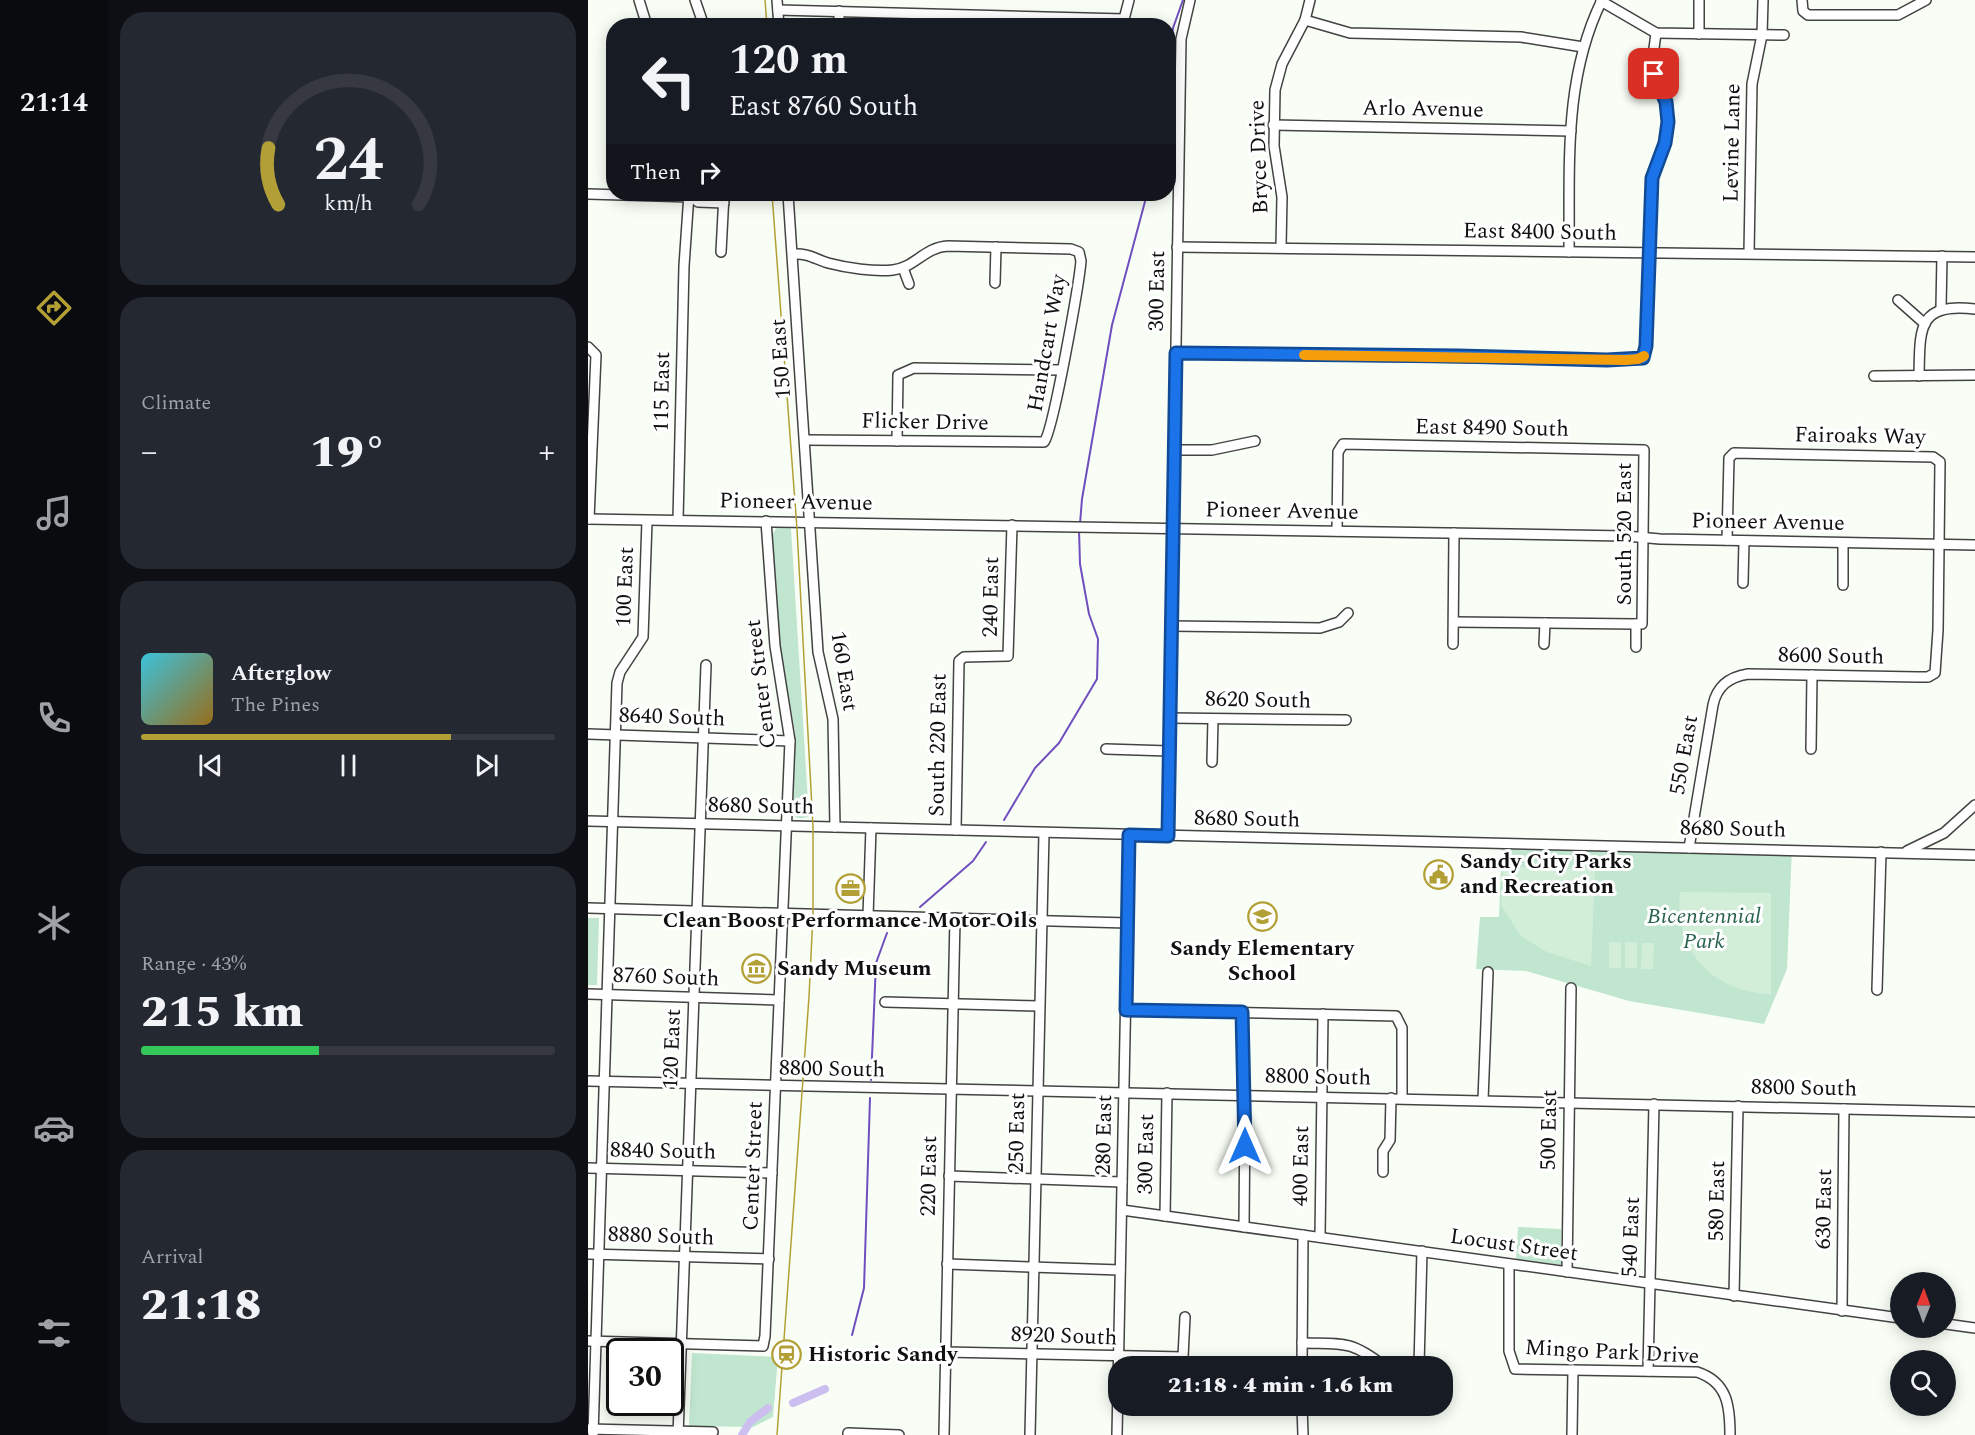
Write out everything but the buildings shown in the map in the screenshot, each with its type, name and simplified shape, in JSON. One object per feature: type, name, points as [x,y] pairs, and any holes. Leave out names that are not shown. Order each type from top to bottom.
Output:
[{"type":"street","points":[[639,0],[645,18]]},
{"type":"street","points":[[695,0],[701,18]]},
{"type":"street","points":[[1124,18],[1129,0]]},
{"type":"street","name":"300 East","points":[[1168,836],[1181,39],[1190,0]]},
{"type":"street","name":"Bryce Drive","points":[[1281,248],[1282,197],[1274,157],[1278,78],[1287,51],[1305,20],[1310,0]]},
{"type":"street","points":[[1699,0],[1699,34]]},
{"type":"street","name":"Levine Lane","points":[[1749,253],[1752,84],[1762,35],[1762,0]]},
{"type":"street","points":[[1802,0],[1803,11],[1808,15],[1898,15],[1926,0]]},
{"type":"street","points":[[1569,252],[1574,89],[1583,47],[1601,1],[1656,33],[1784,35]]},
{"type":"street","points":[[778,5],[839,12],[931,14],[983,18]]},
{"type":"street","points":[[839,12],[839,18]]},
{"type":"street","points":[[931,14],[931,18]]},
{"type":"street","points":[[1305,20],[1350,33],[1521,37],[1583,47]]},
{"type":"street","points":[[1176,353],[1643,358],[1646,346],[1652,178],[1665,143],[1668,122],[1666,102],[1652,64],[1656,33]]},
{"type":"street","name":"Arlo Avenue","points":[[1274,126],[1571,131]]},
{"type":"street","points":[[588,194],[606,194]]},
{"type":"street","name":"115 East","points":[[678,520],[684,266],[691,201]]},
{"type":"street","points":[[721,252],[724,201]]},
{"type":"street","name":"150 East","points":[[789,201],[811,522]]},
{"type":"street","name":"Handcart Way","points":[[903,268],[924,253],[940,246],[1066,248],[1079,252],[1081,266],[1049,433],[1044,442]]},
{"type":"street","points":[[995,283],[996,247]]},
{"type":"street","name":"East 8400 South","points":[[1177,247],[1975,257]]},
{"type":"street","points":[[793,254],[808,254],[830,264],[886,270],[903,268],[909,284]]},
{"type":"street","points":[[1919,376],[1920,339],[1925,324],[1941,308],[1942,256]]},
{"type":"street","points":[[1898,300],[1925,324]]},
{"type":"street","points":[[1941,308],[1975,309]]},
{"type":"street","points":[[588,347],[596,355],[589,519]]},
{"type":"street","points":[[897,441],[898,375],[902,371],[914,368],[1061,370]]},
{"type":"street","points":[[1874,376],[1975,375]]},
{"type":"street","name":"Flicker Drive","points":[[806,440],[1044,442]]},
{"type":"street","points":[[1173,450],[1212,450],[1255,441]]},
{"type":"street","name":"East 8490 South","points":[[1337,531],[1340,447],[1343,444],[1644,450]]},
{"type":"street","name":"South 520 East","points":[[1636,647],[1636,624],[1642,624],[1644,450]]},
{"type":"street","name":"Fairoaks Way","points":[[1727,540],[1731,455],[1938,458],[1939,544]]},
{"type":"street","name":"Pioneer Avenue","points":[[589,519],[1454,533],[1975,545]]},
{"type":"street","name":"100 East","points":[[615,735],[617,683],[620,672],[643,637],[647,520]]},
{"type":"street","name":"Center Street","points":[[684,1343],[763,1346],[769,1259],[790,741],[775,646],[766,521]]},
{"type":"street","name":"160 East","points":[[811,522],[818,652],[833,718],[835,827]]},
{"type":"street","name":"240 East","points":[[959,661],[964,657],[1008,656],[1012,525]]},
{"type":"street","points":[[1453,644],[1454,533]]},
{"type":"street","points":[[1743,583],[1744,541]]},
{"type":"street","points":[[1843,543],[1843,585]]},
{"type":"street","name":"8600 South","points":[[1734,677],[1748,674],[1928,677],[1936,669],[1939,544]]},
{"type":"street","points":[[1170,626],[1320,628],[1329,627],[1348,613]]},
{"type":"street","points":[[1454,622],[1636,624]]},
{"type":"street","points":[[1544,644],[1545,623]]},
{"type":"street","name":"South 220 East","points":[[956,830],[959,661]]},
{"type":"street","name":"120 East","points":[[682,1338],[706,665]]},
{"type":"street","points":[[1811,749],[1812,675]]},
{"type":"street","name":"550 East","points":[[1689,848],[1714,697],[1722,685],[1734,677]]},
{"type":"street","name":"8620 South","points":[[1169,718],[1347,720]]},
{"type":"street","points":[[1212,762],[1213,719]]},
{"type":"street","name":"8640 South","points":[[588,734],[790,741]]},
{"type":"street","points":[[615,735],[599,1254],[592,1341],[591,1431],[713,1432]]},
{"type":"street","points":[[1106,749],[1169,751]]},
{"type":"street","points":[[1905,852],[1944,833],[1975,805]]},
{"type":"street","name":"8680 South","points":[[588,821],[1975,855]]},
{"type":"street","points":[[868,916],[871,828]]},
{"type":"street","name":"250 East","points":[[1030,1435],[1044,832]]},
{"type":"street","name":"280 East","points":[[1119,1356],[1129,835]]},
{"type":"street","points":[[1877,990],[1881,852]]},
{"type":"street","points":[[588,908],[1128,923]]},
{"type":"street","name":"220 East","points":[[944,1435],[955,918]]},
{"type":"street","points":[[1483,1100],[1488,972]]},
{"type":"street","name":"500 East","points":[[1567,1272],[1571,988]]},
{"type":"street","name":"8760 South","points":[[588,994],[779,1000]]},
{"type":"street","points":[[885,1002],[1039,1006]]},
{"type":"street","points":[[1126,1010],[1390,1015],[1399,1018],[1402,1028],[1402,1098]]},
{"type":"street","points":[[1242,1012],[1242,1081],[1245,1094],[1244,1227]]},
{"type":"street","name":"400 East","points":[[1320,1237],[1323,1014]]},
{"type":"street","name":"8800 South","points":[[588,1081],[1975,1112]]},
{"type":"street","name":"300 East","points":[[1165,1216],[1167,1093]]},
{"type":"street","points":[[1383,1172],[1383,1151],[1390,1140],[1391,1098]]},
{"type":"street","name":"540 East","points":[[1648,1371],[1654,1104]]},
{"type":"street","name":"580 East","points":[[1734,1296],[1738,1106]]},
{"type":"street","name":"630 East","points":[[1842,1311],[1845,1108]]},
{"type":"street","name":"8840 South","points":[[588,1168],[772,1173]]},
{"type":"street","points":[[949,1176],[1122,1182]]},
{"type":"street","name":"Locust Street","points":[[1122,1210],[1890,1317]]},
{"type":"street","name":"400 East","points":[[1302,1356],[1303,1235]]},
{"type":"street","points":[[1419,1356],[1422,1251]]},
{"type":"street","name":"8880 South","points":[[588,1254],[769,1259]]},
{"type":"street","points":[[947,1264],[1120,1270]]},
{"type":"street","name":"Mingo Park Drive","points":[[1509,1264],[1509,1345],[1515,1369],[1697,1372],[1713,1379],[1728,1401],[1730,1435]]},
{"type":"street","name":"8920 South","points":[[1183,1356],[1185,1317]]},
{"type":"street","points":[[1956,1325],[1975,1328]]},
{"type":"street","points":[[1302,1343],[1346,1344],[1359,1347],[1371,1356]]},
{"type":"street","name":"8920 South","points":[[945,1352],[1119,1356]]},
{"type":"street","points":[[1572,1435],[1573,1370]]},
{"type":"street","name":"120 East","points":[[678,1433],[679,1416]]},
{"type":"street","name":"280 East","points":[[1117,1416],[1117,1435]]},
{"type":"street","points":[[1302,1416],[1303,1435]]},
{"type":"street","points":[[848,1434],[899,1435]]},
{"type":"green space","points":[[777,527],[791,528],[809,817],[803,818],[792,814],[795,732],[780,649],[771,537]]},
{"type":"green space","name":"Bicentennial Park","points":[[1502,840],[1792,847],[1787,969],[1764,1024],[1629,1001],[1526,971],[1476,969],[1480,917],[1499,917]]},
{"type":"green space","points":[[1504,866],[1595,870],[1591,966],[1547,952],[1521,936],[1501,905]]},
{"type":"green space","points":[[1680,892],[1771,893],[1771,994],[1731,986],[1701,964],[1683,933]]},
{"type":"green space","points":[[588,918],[599,918],[597,985],[588,985]]},
{"type":"green space","points":[[1609,942],[1621,942],[1621,968],[1609,968]]},
{"type":"green space","points":[[1625,942],[1637,942],[1637,968],[1625,968]]},
{"type":"green space","points":[[1642,943],[1654,943],[1653,969],[1641,969]]},
{"type":"green space","points":[[1518,1227],[1561,1229],[1561,1265],[1516,1259]]},
{"type":"green space","points":[[692,1353],[778,1357],[773,1417],[753,1427],[689,1426]]},
{"type":"waterway","points":[[1176,20],[1183,0]]},
{"type":"waterway","points":[[1080,524],[1082,499],[1112,325],[1145,201]]},
{"type":"waterway","points":[[1004,820],[1035,768],[1059,743],[1097,679],[1098,639],[1089,614],[1080,564],[1079,530]]},
{"type":"waterway","points":[[920,907],[973,861],[986,842]]},
{"type":"waterway","points":[[871,1080],[876,963],[887,933]]},
{"type":"waterway","points":[[852,1335],[864,1288],[870,1098]]},
{"type":"waterway","points":[[793,1403],[825,1389]]},
{"type":"waterway","points":[[742,1435],[750,1422],[768,1408]]},
{"type":"tram line","points":[[765,0],[766,18]]},
{"type":"tram line","points":[[773,201],[797,529],[813,827],[813,914],[809,997],[777,1435]]},
{"type":"slow traffic","points":[[1304,355],[1626,360],[1644,356]]},
{"type":"place","name":"Sandy City Parks and Recreation","points":[[1439,874]]},
{"type":"place","name":"Clean Boost Performance Motor Oils","points":[[850,888]]},
{"type":"place","name":"Sandy Elementary School","points":[[1262,916]]},
{"type":"place","name":"Sandy Museum","points":[[756,968]]},
{"type":"place","name":"Historic Sandy","points":[[787,1354]]},
{"type":"route","points":[[1245,1146],[1245,1094],[1241,1056],[1242,1012],[1126,1010],[1129,835],[1168,836],[1176,353],[1607,360],[1643,358],[1646,346],[1647,266],[1652,178],[1668,132],[1666,102],[1654,74]]}]
